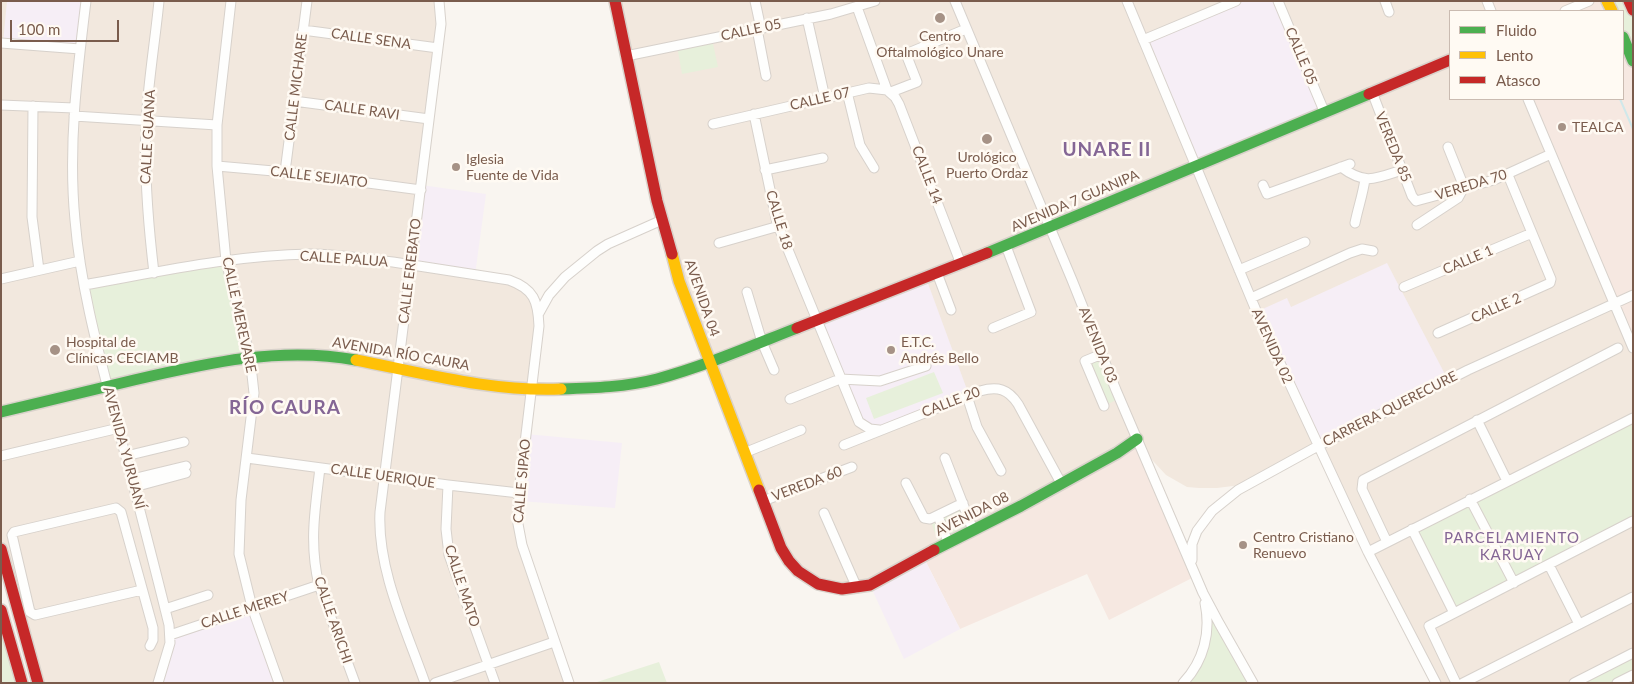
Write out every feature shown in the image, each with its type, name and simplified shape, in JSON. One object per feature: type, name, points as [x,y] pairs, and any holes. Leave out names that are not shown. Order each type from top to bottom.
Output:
[{"type":"street","name":"AVENIDA YURUANÍ","points":[[86,1],[74,112],[73,197],[80,261],[97,350],[119,428],[170,634],[168,650],[158,683]]},
{"type":"street","name":"CALLE GUANA","points":[[154,273],[146,192],[146,121],[160,1]]},
{"type":"street","name":"CALLE MEREVARE","points":[[231,1],[217,125],[217,166],[226,261],[250,357],[254,393],[242,500],[239,554],[252,607],[280,683]]},
{"type":"street","name":"CALLE MICHARE","points":[[284,172],[307,1]]},
{"type":"street","name":"CALLE EREBATO","points":[[425,683],[388,577],[383,560],[379,530],[384,476],[438,48],[439,1]]},
{"type":"street","name":"AVENIDA 04","points":[[614,1],[662,220],[679,281],[781,548],[788,560],[804,577],[813,582]]},
{"type":"street","points":[[755,1],[766,76]]},
{"type":"street","name":"CALLE 05","points":[[626,56],[759,29],[807,18],[846,6],[858,7],[875,1]]},
{"type":"street","name":"AVENIDA 03","points":[[955,1],[1203,593],[1253,683]]},
{"type":"street","name":"AVENIDA 02","points":[[1127,1],[1196,166],[1210,206],[1260,320],[1368,552],[1436,683]]},
{"type":"street","name":"CALLE 05","points":[[1278,1],[1324,111]]},
{"type":"street","points":[[1385,1],[1389,12]]},
{"type":"street","points":[[1568,10],[1589,1]]},
{"type":"street","points":[[1629,1],[1633,10]]},
{"type":"street","points":[[1143,40],[1233,2]]},
{"type":"street","name":"CALLE 14","points":[[858,7],[889,91],[900,104],[915,141],[961,264]]},
{"type":"street","points":[[807,18],[825,98]]},
{"type":"street","points":[[889,91],[917,82],[906,54],[966,29]]},
{"type":"street","name":"CALLE SENA","points":[[303,30],[438,48]]},
{"type":"street","points":[[1624,39],[1633,61]]},
{"type":"street","points":[[1,42],[80,49]]},
{"type":"street","name":"AVENIDA 7 GUANIPA","points":[[709,362],[817,322],[1006,246],[1324,111],[1449,60]]},
{"type":"street","name":"CALLE 07","points":[[713,124],[847,92],[875,88],[889,91]]},
{"type":"street","points":[[847,92],[860,145],[874,168]]},
{"type":"street","name":"VEREDA 85","points":[[1372,92],[1412,196],[1416,201]]},
{"type":"street","points":[[1528,100],[1633,348]]},
{"type":"street","name":"CALLE RAVI","points":[[294,101],[429,120]]},
{"type":"street","points":[[1,105],[32,106],[146,121],[217,125]]},
{"type":"street","points":[[32,106],[32,217],[39,270]]},
{"type":"street","name":"CALLE 18","points":[[754,114],[778,226],[817,322]]},
{"type":"street","points":[[1417,225],[1458,198],[1464,187],[1448,147]]},
{"type":"street","name":"VEREDA 70","points":[[1416,201],[1494,180],[1551,154]]},
{"type":"street","points":[[765,170],[823,158]]},
{"type":"street","points":[[1263,185],[1267,194],[1350,164]]},
{"type":"street","name":"CALLE SEJIATO","points":[[217,166],[284,172],[421,190]]},
{"type":"street","points":[[1341,167],[1357,178],[1365,179],[1402,170]]},
{"type":"street","points":[[1508,175],[1532,233]]},
{"type":"street","points":[[1355,223],[1358,207],[1363,195],[1365,179]]},
{"type":"street","points":[[539,313],[549,295],[565,277],[597,251],[608,244],[662,220]]},
{"type":"street","points":[[719,243],[778,226]]},
{"type":"street","name":"CALLE 2","points":[[1438,333],[1548,284],[1551,279],[1532,233]]},
{"type":"street","name":"CALLE 1","points":[[1404,287],[1532,233]]},
{"type":"street","points":[[1239,270],[1305,242]]},
{"type":"street","points":[[993,328],[1031,312],[1006,246]]},
{"type":"street","points":[[1251,298],[1350,253],[1362,249],[1373,251]]},
{"type":"street","name":"CALLE PALUA","points":[[84,285],[226,261],[293,255],[330,255],[509,280],[521,284],[536,301]]},
{"type":"street","points":[[1,279],[80,261]]},
{"type":"street","points":[[937,274],[952,310]]},
{"type":"street","points":[[747,292],[762,342],[774,370]]},
{"type":"street","name":"CARRERA QUERECURE","points":[[1193,568],[1192,544],[1197,531],[1212,511],[1238,490],[1318,446],[1468,370],[1633,295]]},
{"type":"street","name":"CALLE SIPAO","points":[[536,301],[539,313],[538,340],[519,493],[519,535],[569,683]]},
{"type":"street","points":[[817,322],[859,422],[870,429],[879,430]]},
{"type":"street","points":[[1387,542],[1362,489],[1363,480],[1618,348]]},
{"type":"street","points":[[1102,354],[1085,361],[1104,406]]},
{"type":"street","name":"AVENIDA RÍO CAURA","points":[[1,412],[191,367],[250,357],[317,355],[364,361],[484,384],[532,390],[588,389],[631,384],[709,362]]},
{"type":"street","points":[[790,399],[840,379],[880,381],[926,366]]},
{"type":"street","name":"CALLE 20","points":[[844,444],[967,396],[992,388],[1000,388],[1010,393],[1018,404],[1061,483]]},
{"type":"street","points":[[967,396],[977,427],[1001,472]]},
{"type":"street","points":[[1368,552],[1633,418]]},
{"type":"street","points":[[1478,420],[1507,481]]},
{"type":"street","points":[[1,456],[119,428]]},
{"type":"street","points":[[744,453],[802,430]]},
{"type":"street","name":"AVENIDA 08","points":[[813,582],[834,589],[857,588],[870,584],[948,542],[1022,506],[1117,453],[1138,439]]},
{"type":"street","points":[[126,456],[184,442]]},
{"type":"street","name":"CALLE UERIQUE","points":[[247,458],[519,493]]},
{"type":"street","points":[[945,458],[973,530]]},
{"type":"street","name":"VEREDA 60","points":[[763,501],[852,467]]},
{"type":"street","name":"CALLE ARICHI","points":[[320,468],[312,538],[314,555],[319,585],[355,683]]},
{"type":"street","points":[[133,483],[186,470]]},
{"type":"street","points":[[906,483],[922,516],[934,517],[963,503]]},
{"type":"street","name":"CALLE MATO","points":[[448,485],[446,529],[450,555],[495,683]]},
{"type":"street","points":[[1470,500],[1514,582]]},
{"type":"street","points":[[150,646],[153,640],[152,628],[142,592],[121,512],[119,509],[116,508],[14,532],[12,536],[32,614],[35,615],[142,592],[160,590]]},
{"type":"street","points":[[824,513],[857,588]]},
{"type":"street","points":[[934,517],[948,542]]},
{"type":"street","points":[[1456,683],[1429,626],[1633,521]]},
{"type":"street","points":[[1412,529],[1454,613]]},
{"type":"street","points":[[1,549],[38,683]]},
{"type":"street","points":[[1549,564],[1579,624]]},
{"type":"street","name":"CALLE MEREY","points":[[170,634],[319,585]]},
{"type":"street","points":[[1183,683],[1199,661],[1205,644],[1208,624],[1203,593]]},
{"type":"street","points":[[165,609],[208,595]]},
{"type":"street","points":[[1463,683],[1633,597]]},
{"type":"street","points":[[1,610],[22,683]]},
{"type":"street","points":[[435,683],[554,642]]},
{"type":"street","points":[[1574,683],[1590,679],[1633,653]]},
{"type":"street","points":[[1617,683],[1633,675]]},
{"type":"shaded area","points":[[1,1],[439,1],[441,12],[411,265],[521,284],[539,313],[518,524],[569,683],[38,683],[1,549]]},
{"type":"shaded area","points":[[7,1],[86,1],[80,49],[3,43]]},
{"type":"shaded area","points":[[615,1],[1487,1],[1491,10],[1449,10],[1449,100],[1529,100],[1633,295],[1633,683],[1436,683],[1318,446],[1241,485],[1199,488],[1187,487],[1166,475],[1137,439],[1050,489],[846,590],[795,568],[684,296]]},
{"type":"shaded area","points":[[1236,1],[1278,1],[1324,111],[1196,166],[1143,40]]},
{"type":"shaded area","points":[[1487,1],[1607,1],[1612,10],[1491,10]]},
{"type":"shaded area","points":[[1624,39],[1633,61],[1633,348],[1528,100],[1624,100]]},
{"type":"shaded area","points":[[421,185],[486,194],[475,275],[411,265]]},
{"type":"shaded area","points":[[1387,263],[1448,380],[1318,446],[1256,312],[1287,298],[1291,307]]},
{"type":"shaded area","name":"E.T.C. Andrés Bello","points":[[926,278],[969,395],[879,430],[865,427],[817,321]]},
{"type":"shaded area","points":[[526,434],[622,443],[615,508],[519,501]]},
{"type":"shaded area","points":[[1137,439],[1196,576],[1109,620],[1087,574],[960,629],[923,556]]},
{"type":"shaded area","points":[[923,556],[960,629],[904,659],[870,585]]},
{"type":"shaded area","points":[[252,607],[279,683],[158,683],[170,635]]},
{"type":"green space","points":[[1607,1],[1629,1],[1633,10],[1633,61],[1624,39],[1624,10],[1612,10]]},
{"type":"green space","points":[[712,39],[718,67],[682,74],[677,46]]},
{"type":"green space","points":[[226,261],[250,357],[108,387],[84,285]]},
{"type":"green space","points":[[1102,354],[1120,398],[1104,406],[1085,361]]},
{"type":"green space","points":[[934,372],[943,393],[874,419],[866,398]]},
{"type":"green space","points":[[1633,418],[1633,521],[1454,613],[1412,529]]},
{"type":"green space","points":[[963,503],[973,530],[940,547],[930,519]]},
{"type":"green space","points":[[1,610],[22,683],[2,683]]},
{"type":"green space","points":[[1207,610],[1253,683],[1183,683],[1199,661]]},
{"type":"green space","points":[[1633,653],[1633,675],[1617,683],[1575,683]]},
{"type":"green space","points":[[659,662],[667,683],[594,683]]},
{"type":"waterway","points":[[1620,100],[1633,129]]},
{"type":"traffic: fast","points":[[1624,39],[1633,61]]},
{"type":"traffic: fast","points":[[987,253],[1369,94]]},
{"type":"traffic: fast","points":[[561,389],[597,388],[657,379],[710,362],[797,328]]},
{"type":"traffic: fast","points":[[1,412],[161,374],[244,358],[300,355],[356,360]]},
{"type":"traffic: fast","points":[[934,550],[1021,506],[1117,453],[1137,439]]},
{"type":"traffic: slow","points":[[1607,1],[1612,10]]},
{"type":"traffic: slow","points":[[672,254],[679,281],[759,490]]},
{"type":"traffic: slow","points":[[356,360],[483,385],[509,388],[561,389]]},
{"type":"traffic: jam","points":[[615,1],[657,201],[672,254]]},
{"type":"traffic: jam","points":[[1629,1],[1633,10]]},
{"type":"traffic: jam","points":[[1369,94],[1449,60]]},
{"type":"traffic: jam","points":[[797,328],[987,253]]},
{"type":"traffic: jam","points":[[759,490],[781,548],[789,561],[798,571],[818,584],[842,589],[870,585],[934,550]]},
{"type":"traffic: jam","points":[[1,549],[38,683]]},
{"type":"traffic: jam","points":[[1,610],[22,683]]},
{"type":"place","name":"Centro Oftalmológico Unare","points":[[940,18]]},
{"type":"place","name":"TEALCA","points":[[1562,127]]},
{"type":"place","name":"Urológico Puerto Ordaz","points":[[987,139]]},
{"type":"place","name":"Iglesia Fuente de Vida","points":[[456,167]]},
{"type":"place","name":"Hospital de Clínicas CECIAMB","points":[[55,350]]},
{"type":"place","name":"E.T.C. Andrés Bello","points":[[891,350]]},
{"type":"place","name":"Centro Cristiano Renuevo","points":[[1243,545]]},
{"type":"district","name":"UNARE II","points":[[1107,150]]},
{"type":"district","name":"RÍO CAURA","points":[[285,408]]},
{"type":"district","name":"PARCELAMIENTO KARUAY","points":[[1512,546]]}]
